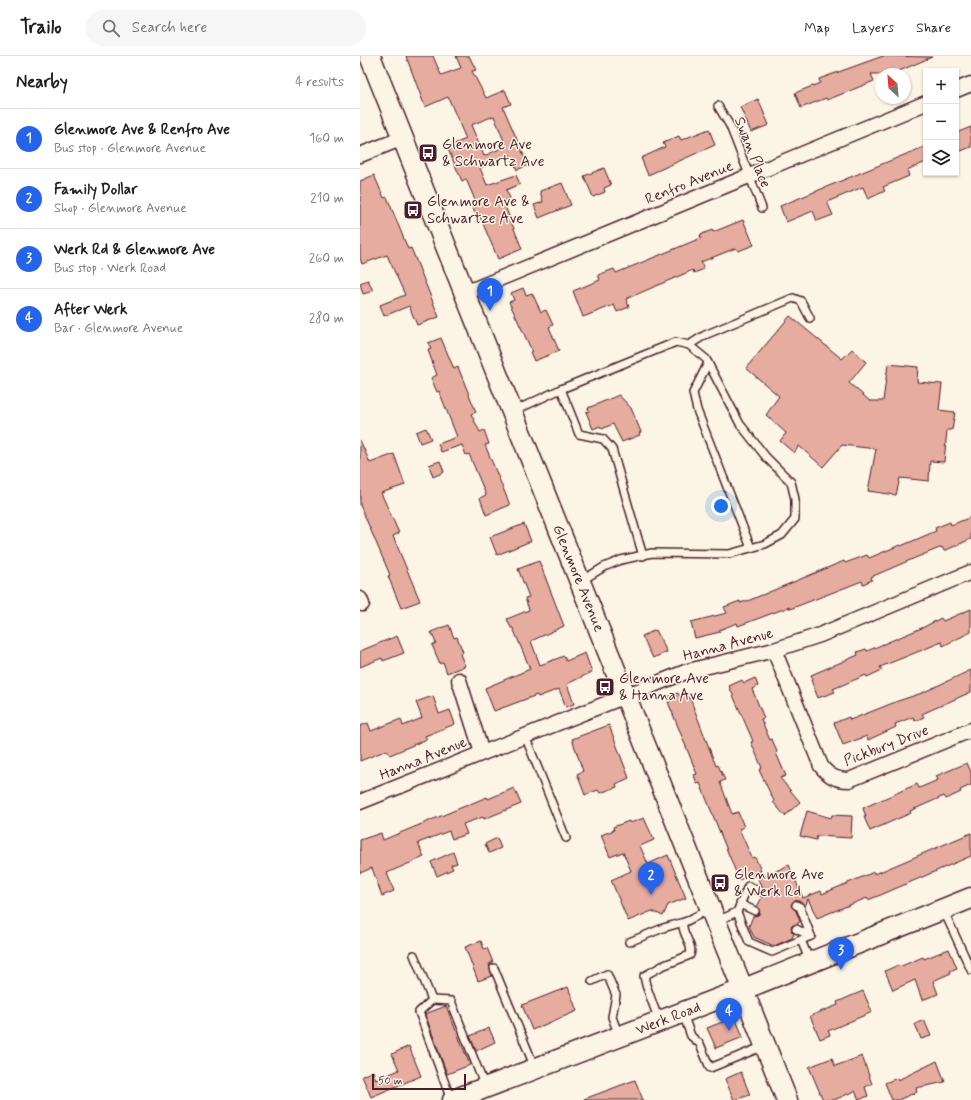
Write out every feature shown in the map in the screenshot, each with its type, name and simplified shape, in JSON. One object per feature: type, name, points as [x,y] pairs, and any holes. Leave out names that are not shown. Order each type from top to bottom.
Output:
[{"type":"street","name":"Glenmore Avenue","points":[[370,56],[744,989],[787,1100]]},
{"type":"street","points":[[959,89],[971,84]]},
{"type":"street","name":"Renfro Avenue","points":[[465,293],[924,104]]},
{"type":"street","points":[[360,155],[402,138]]},
{"type":"street","name":"Hanna Avenue","points":[[360,802],[699,667],[774,650],[820,634],[971,572]]},
{"type":"street","name":"Pickbury Drive","points":[[774,650],[821,766],[826,773],[833,778],[849,780],[971,730]]},
{"type":"street","points":[[459,680],[482,753]]},
{"type":"street","name":"Werk Road","points":[[452,1100],[744,989],[971,898]]},
{"type":"lane","name":"Swan Place","points":[[718,106],[730,126],[762,208]]},
{"type":"lane","points":[[689,345],[705,335],[793,298],[800,302],[810,318]]},
{"type":"lane","points":[[513,412],[561,389],[676,342],[689,345],[706,359],[740,424],[766,457],[791,482],[795,499],[795,519],[782,535],[765,544],[729,554],[652,553],[621,560],[604,567],[581,581]]},
{"type":"lane","points":[[708,363],[693,393],[697,410],[751,548]]},
{"type":"lane","points":[[561,389],[579,434],[603,439],[612,449],[642,556]]},
{"type":"lane","points":[[525,736],[566,838]]},
{"type":"lane","points":[[763,892],[748,886],[737,912],[749,942],[772,952],[811,936]]},
{"type":"lane","points":[[740,904],[756,911]]},
{"type":"lane","points":[[796,905],[800,907],[811,936]]},
{"type":"lane","points":[[943,909],[971,970]]},
{"type":"lane","points":[[629,942],[662,928],[714,915],[737,912]]},
{"type":"lane","points":[[659,1021],[644,976],[662,966],[690,955],[691,950],[683,929],[684,922]]},
{"type":"lane","points":[[796,929],[811,936]]},
{"type":"lane","points":[[801,940],[810,963]]},
{"type":"lane","points":[[414,955],[432,1000]]},
{"type":"lane","points":[[494,968],[535,1068]]},
{"type":"lane","points":[[592,981],[607,974],[616,995],[612,1017],[619,1036]]},
{"type":"lane","points":[[452,1100],[418,1012],[432,1000],[451,1000],[485,1088]]},
{"type":"lane","points":[[682,1012],[691,1036],[700,1044],[710,1068],[766,1045]]},
{"type":"building","points":[[406,56],[433,56],[441,75],[461,68],[456,56],[469,56],[476,70],[472,71],[486,98],[505,90],[511,104],[503,107],[528,165],[517,170],[511,155],[480,168],[487,185],[516,175],[520,184],[506,190],[510,198],[503,201],[522,249],[498,259],[478,212],[475,213],[470,203],[475,200],[466,179],[462,181],[447,147],[466,139],[448,97],[425,107]],"holes":[[[494,116],[506,146],[484,156],[471,125]]]},
{"type":"building","points":[[883,56],[932,57],[906,68],[875,68],[875,74],[871,74],[874,81],[827,100],[826,98],[801,108],[795,93],[820,83],[819,79]]},
{"type":"building","points":[[758,99],[769,125],[751,132],[740,107]]},
{"type":"building","points":[[971,127],[971,147],[959,152],[959,140],[959,132]]},
{"type":"building","points":[[709,129],[715,145],[648,175],[641,158],[665,147],[663,143],[679,136],[681,140]]},
{"type":"building","points":[[923,147],[923,163],[907,170],[909,176],[883,187],[885,191],[868,199],[863,187],[827,202],[833,215],[817,221],[813,211],[786,222],[780,206]]},
{"type":"building","points":[[604,168],[611,185],[604,188],[605,192],[593,197],[584,176]]},
{"type":"building","points":[[374,175],[384,198],[387,197],[408,249],[411,248],[439,317],[417,325],[409,306],[384,316],[380,305],[405,295],[387,255],[362,264],[360,258],[360,181]]},
{"type":"building","points":[[562,183],[571,205],[539,218],[534,205],[543,202],[540,191]]},
{"type":"building","points":[[743,220],[754,245],[738,251],[736,248],[701,262],[704,269],[694,273],[693,270],[626,299],[629,307],[617,312],[614,305],[583,317],[573,291],[600,280],[598,275],[614,269],[616,273],[701,238],[700,235],[712,230],[713,232]]},
{"type":"building","points":[[368,280],[373,291],[363,294],[360,283]]},
{"type":"building","points":[[523,288],[526,295],[532,293],[541,312],[546,310],[553,325],[549,327],[559,351],[534,361],[530,352],[532,351],[509,302],[514,300],[511,293]]},
{"type":"building","points":[[790,316],[842,359],[852,349],[866,362],[849,383],[870,401],[883,401],[888,364],[918,367],[917,382],[942,384],[939,410],[955,412],[952,430],[947,430],[944,462],[930,461],[929,481],[900,478],[896,495],[868,491],[876,449],[842,445],[823,467],[799,446],[794,453],[780,441],[786,433],[766,415],[779,396],[746,368]]},
{"type":"building","points":[[441,338],[454,369],[458,367],[476,412],[471,414],[480,432],[484,430],[489,444],[485,445],[510,505],[486,515],[480,498],[486,495],[469,454],[466,455],[462,445],[441,452],[438,444],[457,437],[439,391],[437,392],[431,378],[437,375],[428,350],[431,349],[428,343]]},
{"type":"building","points":[[619,395],[631,408],[641,432],[639,433],[640,435],[622,442],[613,424],[602,429],[600,426],[593,429],[586,412],[589,411],[588,408]]},
{"type":"building","points":[[426,428],[431,439],[420,443],[416,432]]},
{"type":"building","points":[[360,440],[370,463],[394,454],[405,485],[381,493],[399,533],[393,536],[420,601],[401,608],[388,576],[390,575],[360,505]]},
{"type":"building","points":[[440,461],[444,472],[433,477],[429,465]]},
{"type":"building","points":[[971,517],[971,539],[944,551],[942,547],[915,558],[871,577],[872,580],[863,584],[862,581],[790,609],[789,607],[738,626],[737,623],[719,630],[720,632],[695,638],[691,622],[727,613],[724,607],[740,601],[740,603],[750,600],[844,561],[845,563],[867,555],[869,558],[936,531],[935,528],[950,522],[951,525]]},
{"type":"building","points":[[524,524],[531,541],[497,555],[490,537]]},
{"type":"building","points":[[539,561],[564,626],[531,641],[540,665],[564,656],[566,661],[585,653],[592,672],[567,684],[574,704],[566,707],[559,689],[538,697],[537,695],[494,711],[485,688],[530,669],[513,628],[511,628],[507,619],[529,610],[525,598],[529,597],[518,569]]},
{"type":"building","points":[[971,609],[971,632],[943,646],[942,642],[880,667],[882,670],[833,689],[835,692],[818,698],[811,680],[813,680],[811,675],[858,655],[857,652],[866,649],[867,651],[924,627],[941,618],[943,621]]},
{"type":"building","points":[[449,625],[454,638],[457,637],[463,652],[460,654],[465,666],[447,673],[443,662],[440,664],[432,645],[436,643],[431,632]]},
{"type":"building","points":[[656,630],[667,652],[653,658],[642,636]]},
{"type":"building","points":[[397,636],[404,653],[383,661],[382,658],[360,667],[360,651]]},
{"type":"building","points":[[971,670],[971,692],[922,714],[924,717],[915,721],[913,717],[895,724],[896,727],[868,740],[867,736],[843,745],[834,723],[849,717],[850,720],[922,693]]},
{"type":"building","points":[[755,678],[758,686],[752,689],[764,718],[761,719],[770,740],[772,739],[777,752],[776,753],[786,776],[780,778],[800,802],[785,816],[773,802],[774,801],[759,770],[762,768],[751,742],[753,741],[729,686],[742,680],[744,683]]},
{"type":"building","points":[[678,693],[680,697],[686,694],[688,698],[690,698],[716,766],[718,765],[725,780],[720,782],[732,814],[738,812],[744,827],[739,829],[752,858],[755,857],[761,871],[739,880],[700,783],[697,784],[694,775],[697,774],[668,702],[671,701],[669,696]]},
{"type":"building","points":[[433,696],[439,714],[450,710],[455,724],[425,736],[427,739],[390,755],[387,750],[360,761],[360,726],[368,723],[371,731],[401,719],[403,726],[422,718],[416,702]]},
{"type":"building","points":[[609,725],[629,778],[616,784],[617,787],[600,793],[598,790],[585,795],[577,774],[583,771],[572,739]]},
{"type":"building","points":[[967,763],[971,772],[971,785],[960,790],[961,792],[946,799],[944,796],[910,811],[911,813],[870,831],[864,817],[866,817],[863,808],[917,784],[919,788],[938,780],[936,776]]},
{"type":"building","points":[[514,788],[521,804],[484,819],[483,817],[463,824],[467,834],[452,839],[449,831],[418,843],[424,857],[387,873],[394,891],[382,896],[372,868],[360,873],[360,840],[381,833],[383,840],[487,797],[488,799]]},
{"type":"building","points":[[807,811],[831,818],[832,815],[852,816],[851,838],[817,836],[816,840],[800,836]]},
{"type":"building","points":[[644,818],[654,840],[640,846],[648,864],[668,855],[686,898],[668,905],[663,916],[652,911],[628,921],[611,880],[631,871],[623,852],[610,857],[601,835],[614,830],[613,827],[629,821],[630,823]]},
{"type":"building","points":[[971,833],[971,856],[868,900],[867,898],[817,918],[808,899],[805,907],[802,903],[794,901],[791,906],[796,911],[800,921],[798,924],[791,927],[794,934],[792,938],[774,946],[754,937],[749,926],[753,916],[760,913],[757,907],[762,897],[766,896],[768,892],[767,889],[761,886],[758,879],[789,865],[803,898],[821,891],[822,894],[874,872],[875,874]]},
{"type":"building","points":[[497,838],[501,848],[489,853],[485,844]]},
{"type":"building","points":[[453,852],[457,863],[451,865],[453,869],[437,876],[431,862]]},
{"type":"building","points":[[481,941],[484,949],[487,948],[493,962],[489,964],[492,976],[478,981],[465,947]]},
{"type":"building","points":[[949,949],[957,968],[950,971],[951,973],[933,981],[938,994],[922,1000],[915,980],[893,990],[885,971],[898,965],[899,967],[923,957],[924,959]]},
{"type":"building","points":[[568,987],[577,1011],[532,1030],[522,1005]]},
{"type":"building","points":[[863,991],[872,1012],[828,1031],[830,1035],[820,1039],[810,1016],[838,1005],[837,1002]]},
{"type":"building","points":[[446,1006],[470,1065],[447,1074],[425,1014]]},
{"type":"building","points":[[735,1017],[743,1037],[716,1048],[707,1028]]},
{"type":"building","points":[[924,1020],[931,1036],[921,1039],[915,1024]]},
{"type":"building","points":[[489,1028],[495,1042],[476,1051],[470,1036]]},
{"type":"building","points":[[409,1046],[421,1076],[371,1097],[362,1076],[373,1071],[376,1080],[399,1070],[392,1054]]},
{"type":"building","points":[[862,1056],[872,1084],[865,1087],[868,1096],[859,1100],[855,1091],[834,1100],[823,1100],[809,1067],[832,1058],[835,1066]]},
{"type":"building","points":[[937,1061],[945,1082],[916,1088],[917,1092],[898,1100],[892,1100],[885,1083],[897,1078],[898,1080]]},
{"type":"building","points":[[741,1072],[750,1095],[734,1100],[725,1079]]},
{"type":"building","points":[[635,1080],[643,1100],[584,1100],[584,1099]]},
{"type":"place","name":"Glenmore Ave & Schwartz Ave","points":[[428,153]]},
{"type":"place","name":"Glenmore Ave & Schwartze Ave","points":[[413,210]]},
{"type":"place","name":"Glenmore Ave & Renfro Ave","points":[[490,311]]},
{"type":"place","name":"Glenmore Ave & Hanna Ave","points":[[605,687]]},
{"type":"place","name":"Glenmore Ave & Werk Rd","points":[[720,883]]},
{"type":"place","name":"Family Dollar","points":[[651,895]]},
{"type":"place","name":"Werk Rd & Glenmore Ave","points":[[841,970]]},
{"type":"place","name":"After Werk","points":[[729,1031]]}]
